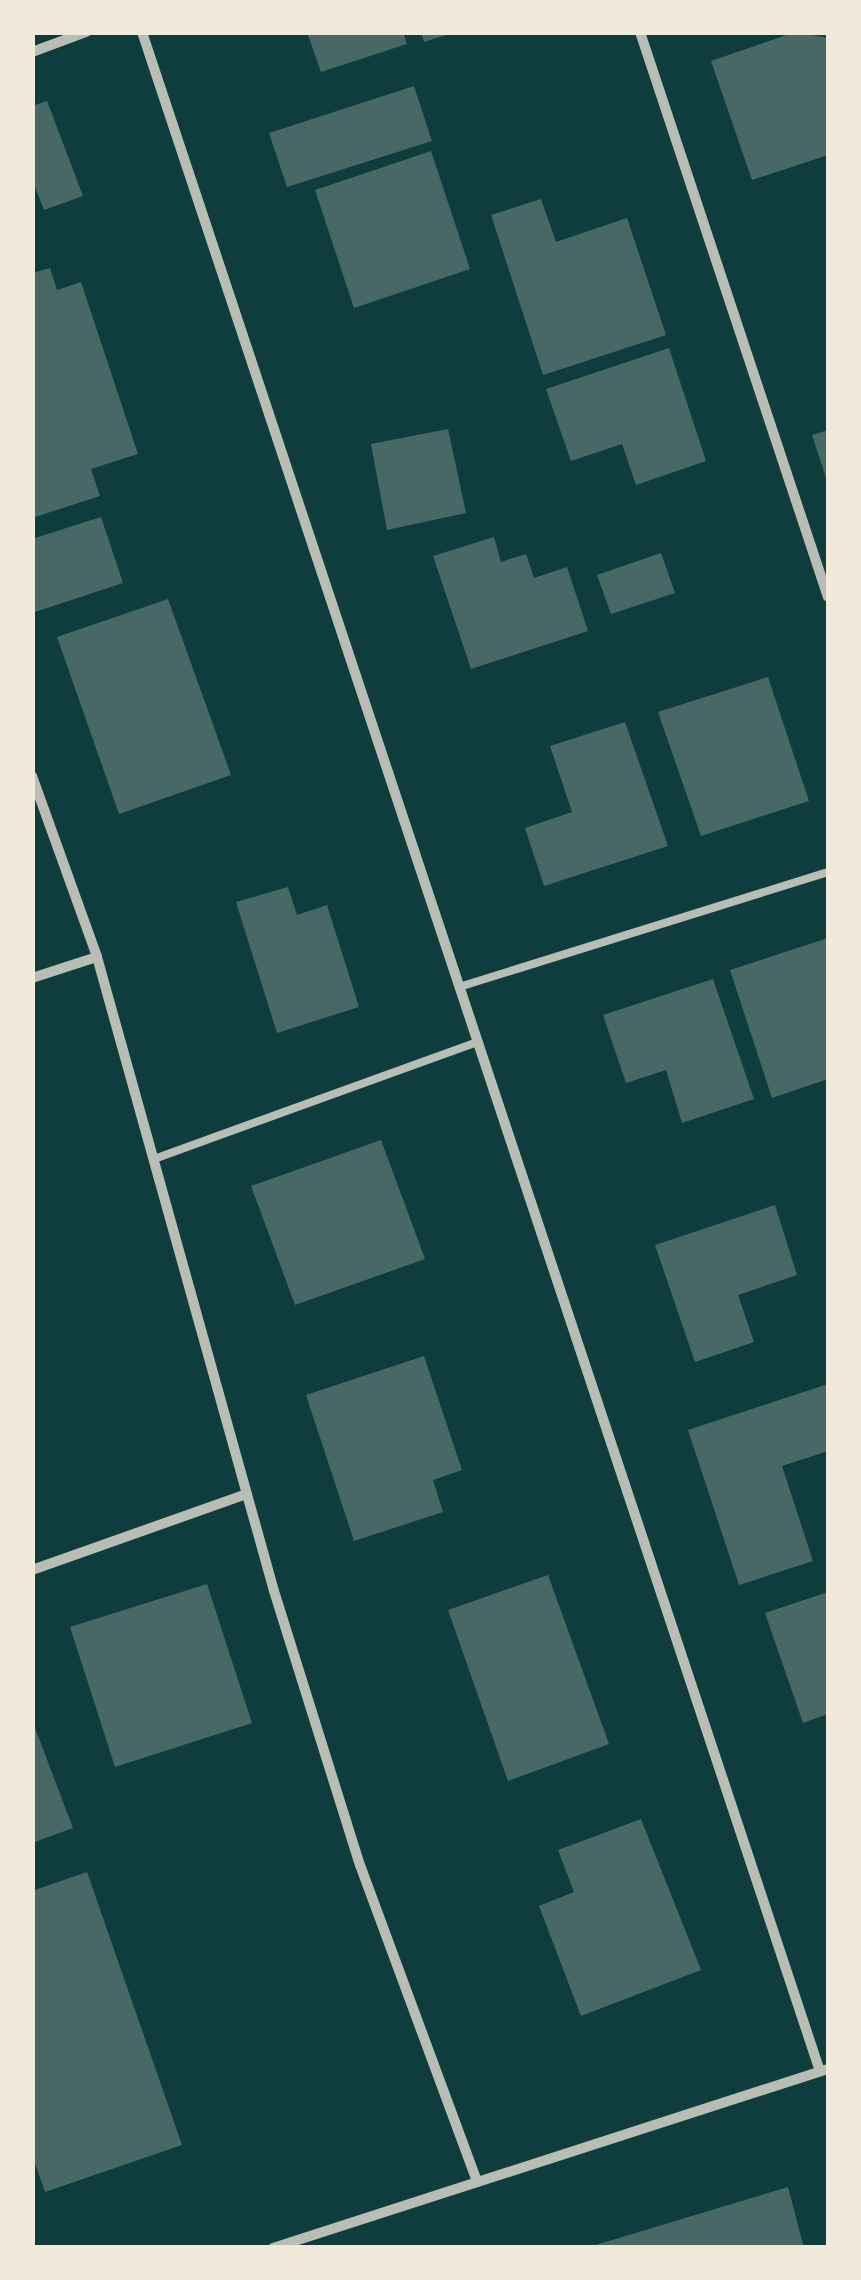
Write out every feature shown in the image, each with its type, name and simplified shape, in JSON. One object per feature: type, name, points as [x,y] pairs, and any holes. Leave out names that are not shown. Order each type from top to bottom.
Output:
[{"type":"street","points":[[32,52],[86,32]]},
{"type":"street","points":[[142,32],[824,2070],[273,2248]]},
{"type":"street","points":[[640,32],[828,597]]},
{"type":"street","points":[[32,776],[97,957],[248,1494],[360,1865],[477,2182]]},
{"type":"street","points":[[32,978],[97,957]]},
{"type":"street","points":[[32,1570],[248,1494]]},
{"type":"lane","points":[[459,987],[828,872]]},
{"type":"lane","points":[[154,1159],[477,1042]]},
{"type":"building","points":[[307,32],[403,32],[407,44],[321,72]]},
{"type":"building","points":[[421,32],[452,32],[452,33],[424,42]]},
{"type":"building","points":[[795,32],[828,38],[828,155],[752,180],[711,61]]},
{"type":"building","points":[[414,86],[432,141],[287,187],[269,133]]},
{"type":"building","points":[[47,101],[83,196],[44,210],[32,179],[32,106]]},
{"type":"building","points":[[431,151],[470,269],[354,308],[315,190]]},
{"type":"building","points":[[541,199],[556,242],[627,218],[666,335],[543,375],[491,215]]},
{"type":"building","points":[[50,268],[57,290],[81,282],[138,454],[91,469],[100,496],[32,518],[32,273]]},
{"type":"building","points":[[669,348],[706,461],[636,485],[622,444],[571,461],[546,389]]},
{"type":"building","points":[[448,429],[466,513],[387,530],[371,444]]},
{"type":"building","points":[[828,430],[828,484],[812,435]]},
{"type":"building","points":[[101,517],[123,583],[32,613],[32,539]]},
{"type":"building","points":[[494,537],[501,562],[526,554],[534,578],[567,567],[588,631],[471,669],[433,556]]},
{"type":"building","points":[[661,553],[675,593],[611,614],[597,575]]},
{"type":"building","points":[[168,599],[231,775],[119,814],[57,637]]},
{"type":"building","points":[[768,677],[809,801],[701,836],[658,712]]},
{"type":"building","points":[[625,722],[668,846],[544,886],[525,828],[572,812],[550,746]]},
{"type":"building","points":[[288,887],[297,915],[327,905],[359,1007],[277,1033],[236,902]]},
{"type":"building","points":[[828,938],[828,1079],[772,1098],[730,970]]},
{"type":"building","points":[[713,979],[754,1099],[682,1123],[666,1070],[626,1083],[603,1015]]},
{"type":"building","points":[[381,1140],[425,1259],[295,1305],[251,1186]]},
{"type":"building","points":[[775,1205],[797,1275],[738,1295],[754,1342],[695,1362],[655,1245]]},
{"type":"building","points":[[424,1356],[462,1470],[433,1480],[443,1512],[354,1541],[306,1395]]},
{"type":"building","points":[[828,1384],[828,1451],[782,1466],[813,1561],[739,1585],[688,1430]]},
{"type":"building","points":[[548,1575],[609,1744],[508,1781],[448,1610]]},
{"type":"building","points":[[207,1584],[252,1723],[115,1767],[70,1627]]},
{"type":"building","points":[[828,1592],[828,1714],[803,1723],[765,1613]]},
{"type":"building","points":[[32,1720],[73,1828],[32,1843]]},
{"type":"building","points":[[641,1819],[701,1970],[581,2016],[539,1906],[574,1892],[558,1850]]},
{"type":"building","points":[[87,1872],[182,2145],[45,2192],[32,2155],[32,1891]]},
{"type":"building","points":[[788,2187],[804,2248],[589,2247]]}]
